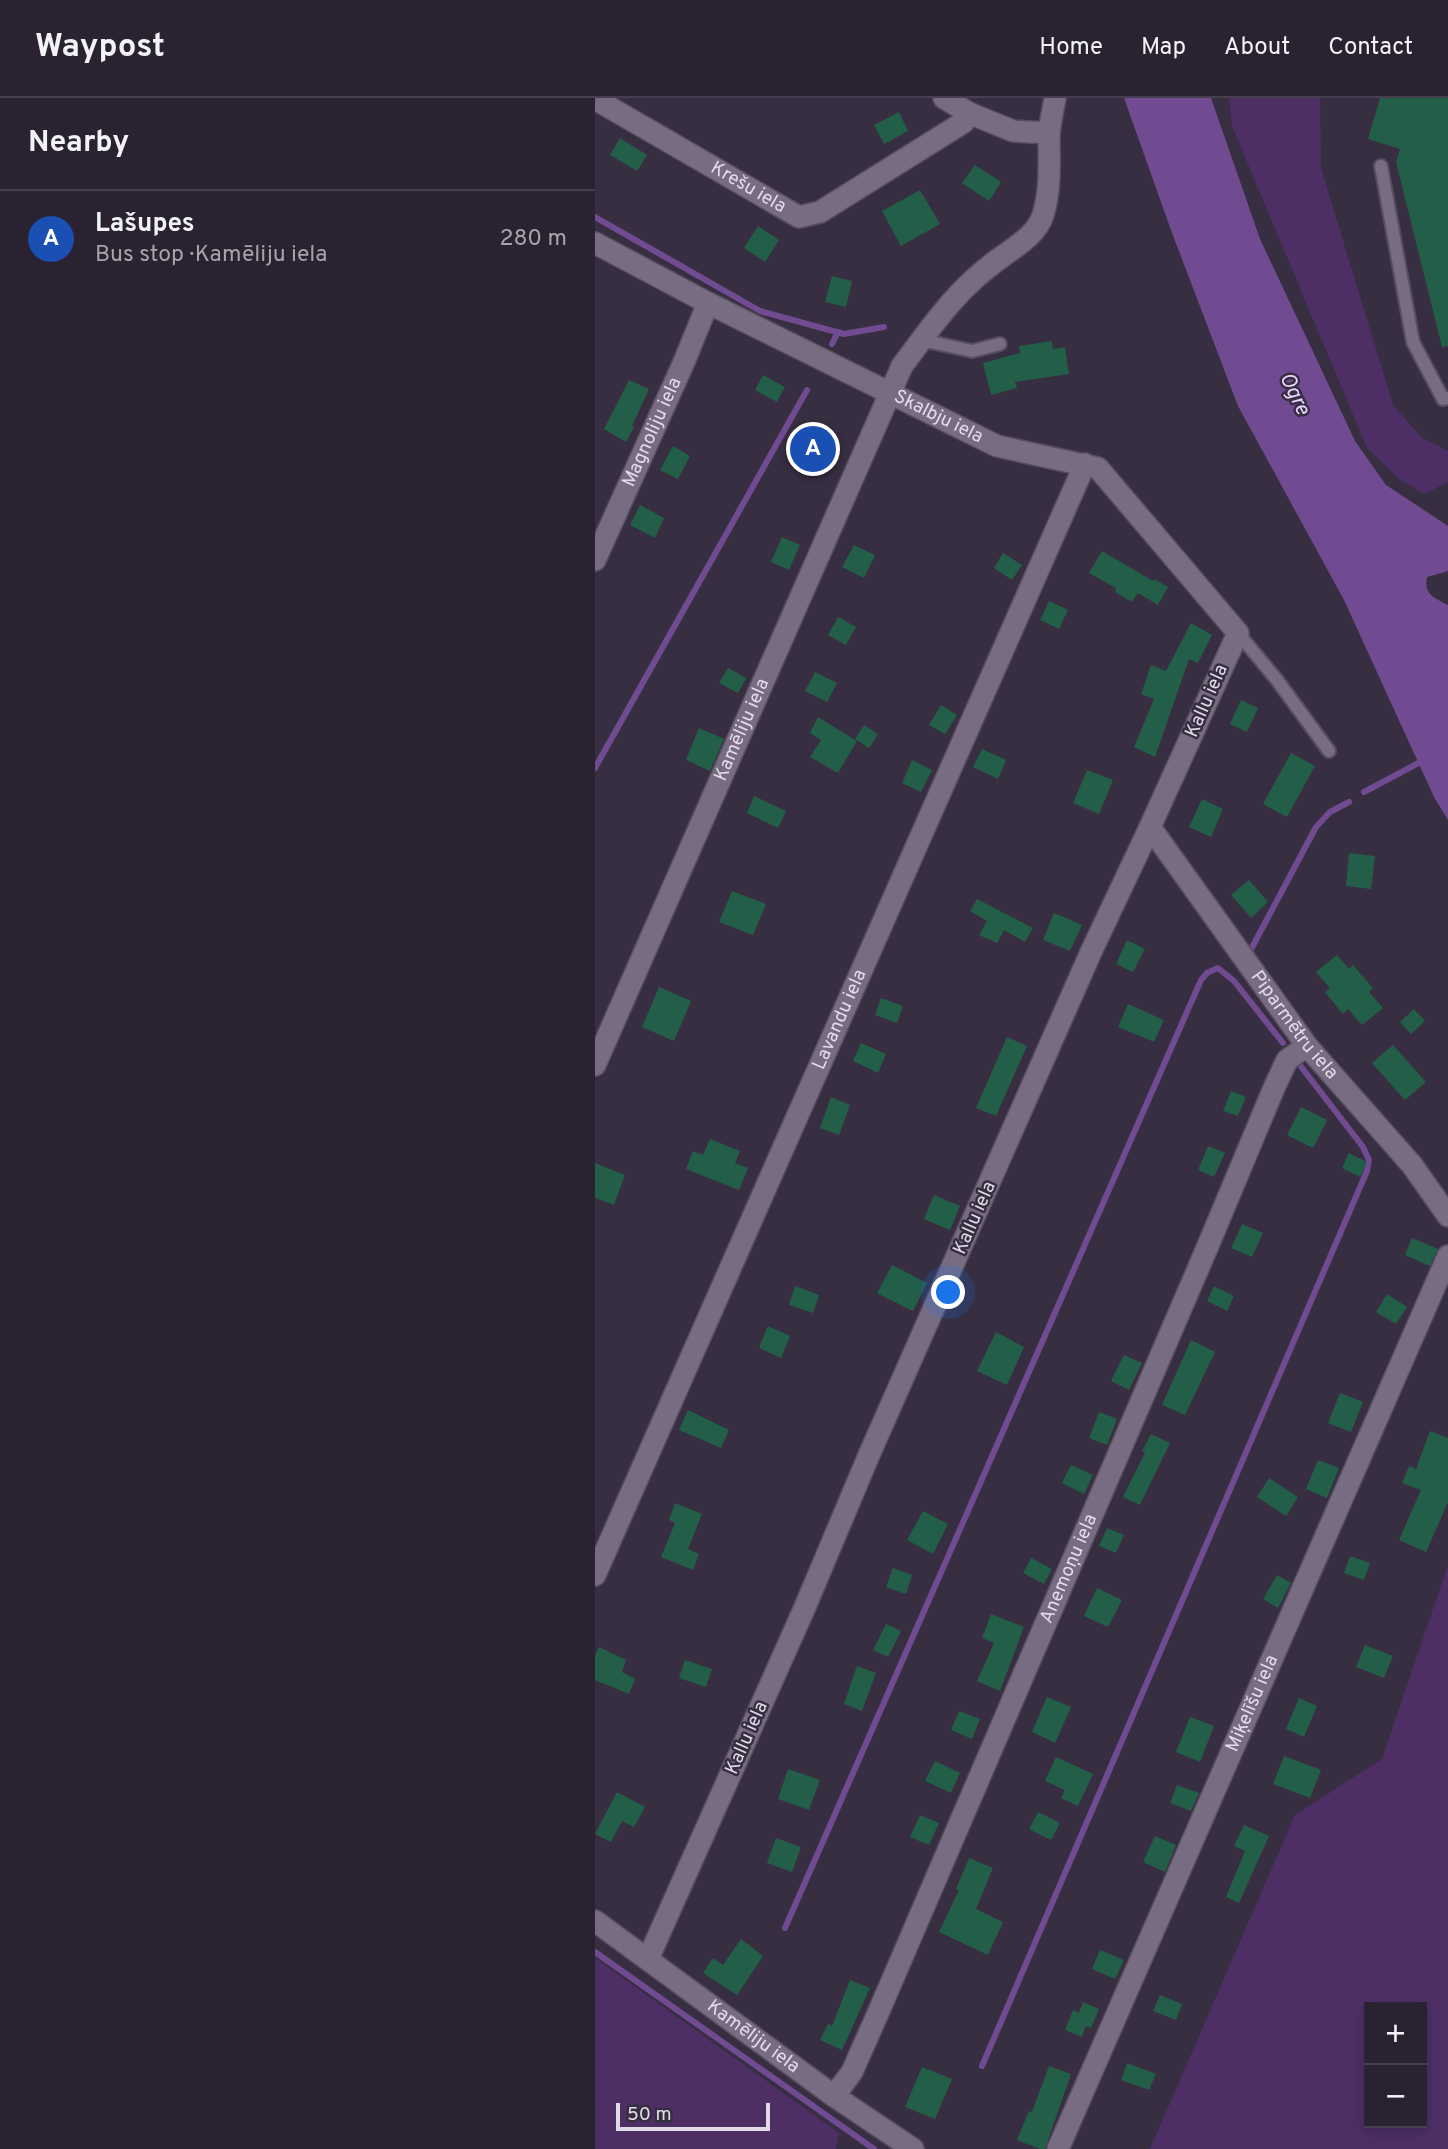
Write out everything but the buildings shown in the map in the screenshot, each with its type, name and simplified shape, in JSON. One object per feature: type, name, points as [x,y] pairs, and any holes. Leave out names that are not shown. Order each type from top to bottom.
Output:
[{"type":"street","points":[[944,98],[969,113],[1013,131],[1049,133]]},
{"type":"street","name":"Kamēliju iela","points":[[595,1065],[902,366],[964,286],[1020,244],[1042,218],[1050,172],[1049,133],[1055,98]]},
{"type":"street","name":"Krešu iela","points":[[595,99],[799,217],[820,212],[964,122],[969,113]]},
{"type":"street","name":"Skalbju iela","points":[[595,243],[888,394],[997,446],[1098,468],[1238,634]]},
{"type":"street","name":"Magnoliju iela","points":[[596,554],[684,362],[708,303]]},
{"type":"street","name":"Lavandu iela","points":[[595,1575],[1085,464]]},
{"type":"street","name":"Kallu iela","points":[[647,1959],[799,1620],[1091,952],[1238,634]]},
{"type":"street","name":"Piparmētru iela","points":[[1150,827],[1307,1046],[1412,1165],[1448,1216]]},
{"type":"street","name":"Anemoņu iela","points":[[834,2096],[852,2072],[882,2004],[1274,1088],[1287,1060],[1307,1046]]},
{"type":"street","name":"Miķelīšu iela","points":[[1058,2149],[1448,1256]]},
{"type":"street","name":"Kamēliju iela","points":[[595,1922],[834,2096],[913,2149]]},
{"type":"lane","points":[[1381,166],[1413,342],[1443,399],[1448,398]]},
{"type":"lane","points":[[921,340],[972,351],[1000,344]]},
{"type":"lane","points":[[1238,634],[1277,680],[1329,751]]},
{"type":"shaded area","points":[[1229,98],[1320,98],[1321,168],[1393,405],[1421,437],[1448,451],[1448,482],[1424,494],[1398,478],[1367,448],[1232,126]]},
{"type":"shaded area","points":[[1448,1565],[1448,2149],[1150,2149],[1295,1815],[1382,1759]]},
{"type":"shaded area","points":[[595,1958],[839,2133],[836,2149],[595,2149]]},
{"type":"water","name":"Ogre","points":[[1124,98],[1211,98],[1260,239],[1355,441],[1386,485],[1448,526],[1448,571],[1427,577],[1426,583],[1431,595],[1448,605],[1448,820],[1434,797],[1344,600],[1238,406]]},
{"type":"waterway","points":[[595,217],[760,311],[844,334],[884,327]]},
{"type":"waterway","points":[[832,344],[838,332]]},
{"type":"waterway","points":[[595,768],[807,390]]},
{"type":"waterway","points":[[1364,792],[1424,760]]},
{"type":"waterway","points":[[1248,955],[1316,827],[1330,812],[1349,802]]},
{"type":"waterway","points":[[785,1928],[1201,980],[1207,973],[1218,968],[1234,981],[1283,1043]]},
{"type":"waterway","points":[[982,2066],[1367,1171],[1369,1160],[1363,1147],[1299,1064]]},
{"type":"waterway","points":[[595,1952],[874,2149]]},
{"type":"place","name":"Lašupes","points":[[813,449]]}]
